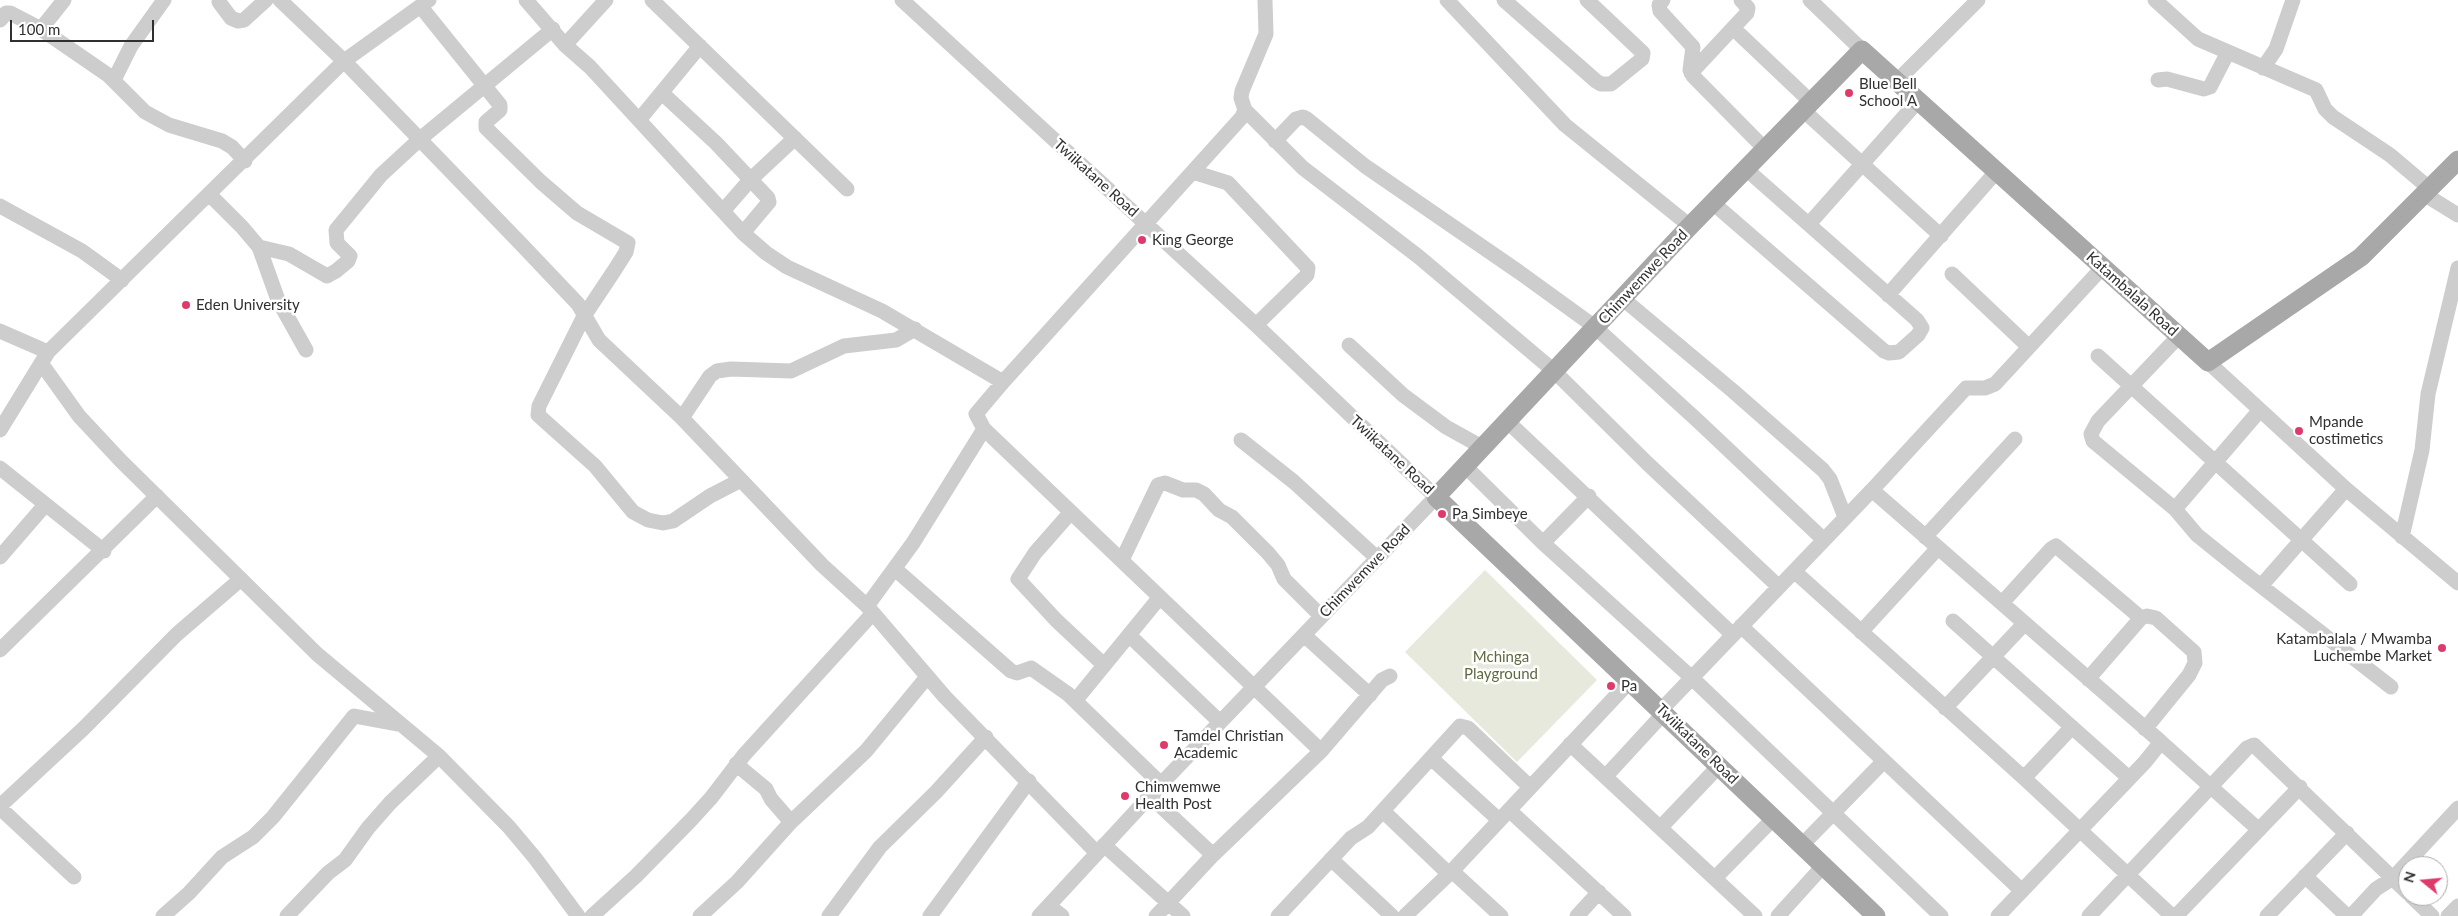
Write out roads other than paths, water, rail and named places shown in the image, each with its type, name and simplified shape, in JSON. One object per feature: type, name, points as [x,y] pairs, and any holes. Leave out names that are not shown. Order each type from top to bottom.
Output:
[{"type":"main road","name":"Katambalala Road","points":[[1862,50],[2208,362]]},
{"type":"main road","name":"Chimwemwe Road","points":[[1436,497],[1690,226],[1862,50]]},
{"type":"main road","points":[[2208,362],[2355,261],[2458,160]]},
{"type":"main road","name":"Twiikatane Road","points":[[1436,497],[1876,916]]},
{"type":"street","points":[[40,29],[64,0]]},
{"type":"street","points":[[114,80],[130,46],[164,0]]},
{"type":"street","points":[[219,2],[231,18],[244,20],[266,0]]},
{"type":"street","points":[[280,0],[344,61],[568,292],[593,332],[606,348],[682,418],[822,565],[870,610],[927,677],[1029,781],[1101,849],[1183,916]]},
{"type":"street","points":[[526,0],[565,45],[640,120],[743,233],[766,253],[787,267],[875,307],[1002,382]]},
{"type":"street","points":[[565,45],[606,0]]},
{"type":"street","points":[[652,0],[847,189]]},
{"type":"street","name":"Twiikatane Road","points":[[902,0],[1256,325],[1436,497]]},
{"type":"street","points":[[1265,0],[1266,34],[1242,91],[1245,110],[1242,117],[1002,382],[976,414],[984,429],[1321,751]]},
{"type":"street","points":[[1504,0],[1596,81],[1601,84],[1612,84],[1642,59],[1644,53],[1587,0]]},
{"type":"street","points":[[1663,0],[1659,5],[1660,11],[1693,47],[1691,73],[1765,149]]},
{"type":"street","points":[[1691,73],[1748,10],[1741,0]]},
{"type":"street","points":[[1897,82],[1978,0]]},
{"type":"street","points":[[2155,0],[2189,33],[2227,54],[2316,90],[2325,109],[2333,117],[2383,150],[2426,191],[2458,215]]},
{"type":"street","points":[[2263,68],[2276,49],[2293,0]]},
{"type":"street","points":[[1449,1],[1565,125],[1690,226]]},
{"type":"street","name":"Katambalala Road","points":[[1813,1],[1862,50]]},
{"type":"street","points":[[0,430],[45,357],[344,61],[425,4],[501,107],[486,124],[492,134],[541,182],[577,213],[628,243],[626,252],[584,316],[538,408],[539,417],[595,466],[633,512],[648,520],[663,523],[673,521],[710,496],[739,480]]},
{"type":"street","points":[[0,20],[6,13],[10,13],[40,29],[114,80],[136,105],[149,114],[169,125],[222,141],[232,147],[245,161]]},
{"type":"street","points":[[1733,28],[1862,164],[1941,236]]},
{"type":"street","points":[[258,247],[289,254],[327,276],[336,271],[348,261],[350,256],[337,243],[336,230],[381,175],[420,139],[553,29]]},
{"type":"street","points":[[640,120],[700,46]]},
{"type":"street","points":[[2158,80],[2167,79],[2204,88],[2210,87],[2227,54]]},
{"type":"street","points":[[662,93],[769,200],[743,233]]},
{"type":"street","points":[[1809,224],[1918,101]]},
{"type":"street","points":[[1245,110],[1310,175],[1419,257],[1554,371],[1647,463],[1779,587]]},
{"type":"street","points":[[1275,141],[1296,118],[1303,117],[1307,119],[1378,176],[1503,261],[1595,328],[1698,421],[1824,540]]},
{"type":"street","points":[[723,211],[750,180],[795,138]]},
{"type":"street","points":[[1712,203],[1879,348],[1894,354],[1918,335],[1922,328],[1917,320],[1746,169]]},
{"type":"street","points":[[1193,172],[1228,183],[1308,268],[1307,275],[1256,325]]},
{"type":"street","points":[[1888,295],[1996,172]]},
{"type":"street","points":[[210,195],[242,226],[258,247],[278,300],[306,350]]},
{"type":"street","points":[[0,206],[82,251],[122,280]]},
{"type":"street","points":[[1606,776],[1692,678],[1872,490],[1963,391],[1966,388],[1990,387],[2102,268]]},
{"type":"street","points":[[2402,537],[2422,450],[2428,394],[2458,268]]},
{"type":"street","points":[[1952,274],[2029,347]]},
{"type":"street","points":[[1622,298],[1733,391],[1823,470],[1830,479],[1845,517]]},
{"type":"street","points":[[682,418],[710,376],[717,371],[731,369],[767,372],[794,371],[844,346],[896,340],[915,329]]},
{"type":"street","points":[[0,331],[45,357],[79,416],[317,654],[439,756],[509,827],[535,858],[578,916]]},
{"type":"street","points":[[2179,336],[2098,421],[2092,429],[2091,437],[2175,509],[2197,535],[2392,687]]},
{"type":"street","points":[[1348,345],[1409,400],[1446,428],[1482,448]]},
{"type":"street","points":[[2098,356],[2130,387],[2302,539],[2350,584]]},
{"type":"street","name":"Katambalala Road","points":[[2208,362],[2346,489],[2458,583]]},
{"type":"street","points":[[2175,509],[2216,464],[2260,410]]},
{"type":"street","points":[[1508,421],[1884,761],[2022,891]]},
{"type":"street","points":[[592,916],[636,876],[711,798],[736,764],[870,610],[984,429]]},
{"type":"street","points":[[1925,536],[2015,439]]},
{"type":"street","points":[[1242,440],[1294,482],[1377,558]]},
{"type":"street","points":[[1465,466],[1543,542],[1692,678],[1941,916]]},
{"type":"street","points":[[0,468],[104,551]]},
{"type":"street","points":[[1122,560],[1158,485],[1165,483],[1183,490],[1196,490],[1204,494],[1219,510],[1232,517],[1278,564],[1284,579],[1322,616]]},
{"type":"street","points":[[2261,586],[2346,489]]},
{"type":"street","points":[[1872,490],[2212,786],[2259,830]]},
{"type":"street","points":[[0,650],[104,551],[157,496]]},
{"type":"street","points":[[1543,542],[1589,496]]},
{"type":"street","name":"Chimwemwe Road","points":[[1044,911],[1254,686],[1436,497]]},
{"type":"street","points":[[0,557],[45,505]]},
{"type":"street","points":[[1071,512],[1035,553],[1018,579],[1056,620],[1104,665]]},
{"type":"street","points":[[2002,603],[2051,549],[2056,546],[2141,618]]},
{"type":"street","points":[[1861,632],[1938,548]]},
{"type":"street","points":[[895,568],[1011,671],[1017,673],[1031,668],[1076,701],[1162,784]]},
{"type":"street","points":[[1794,571],[2174,916],[2300,787]]},
{"type":"street","points":[[74,877],[0,807],[84,728],[177,634],[241,579]]},
{"type":"street","points":[[1076,701],[1160,597]]},
{"type":"street","points":[[2088,679],[2141,618],[2147,616],[2156,618],[2194,652],[2196,658],[2189,675],[2145,729]]},
{"type":"street","points":[[1953,621],[2129,778]]},
{"type":"street","points":[[1945,708],[2024,624]]},
{"type":"street","points":[[1304,635],[1370,695]]},
{"type":"street","points":[[1129,636],[1220,722]]},
{"type":"street","points":[[1156,916],[1213,856],[1321,751],[1382,680],[1390,676]]},
{"type":"street","points":[[700,916],[744,875],[791,822],[866,751],[927,677]]},
{"type":"street","points":[[1405,916],[1451,872],[1630,681]]},
{"type":"street","points":[[163,916],[189,893],[220,859],[253,837],[273,817],[354,716],[401,724]]},
{"type":"street","points":[[1282,915],[1351,838],[1368,827],[1383,811],[1457,728],[1466,726],[1530,787]]},
{"type":"street","points":[[2024,778],[2072,727]]},
{"type":"street","points":[[829,916],[880,847],[936,792],[986,737]]},
{"type":"street","points":[[1998,916],[2161,742]]},
{"type":"street","points":[[1570,744],[1662,827],[1755,916]]},
{"type":"street","points":[[2089,916],[2247,748],[2254,744],[2398,883]]},
{"type":"street","points":[[287,916],[328,873],[348,858],[368,828],[384,809],[439,756]]},
{"type":"street","points":[[1430,758],[1599,892],[1624,916]]},
{"type":"street","points":[[1802,845],[1884,761]]},
{"type":"street","points":[[736,764],[766,789],[771,799],[791,822]]},
{"type":"street","points":[[1662,827],[1719,766]]},
{"type":"street","points":[[930,916],[1029,781]]},
{"type":"street","points":[[1150,796],[1213,856]]},
{"type":"street","points":[[2351,916],[2376,889],[2393,878],[2458,808]]},
{"type":"street","points":[[1383,811],[1501,916]]},
{"type":"street","points":[[1715,878],[1774,818]]},
{"type":"street","points":[[2267,916],[2347,833]]},
{"type":"street","points":[[1331,859],[1392,916]]},
{"type":"street","points":[[1778,916],[1824,866]]},
{"type":"street","points":[[2305,876],[2347,916]]},
{"type":"street","points":[[1576,916],[1599,892]]},
{"type":"street","points":[[2422,906],[2432,916]]},
{"type":"street","points":[[2448,916],[2458,906]]},
{"type":"street","points":[[1044,911],[1062,916]]},
{"type":"place","name":"Blue Bell School A","points":[[1849,93]]},
{"type":"place","name":"King George","points":[[1142,240]]},
{"type":"place","name":"Eden University","points":[[186,305]]},
{"type":"place","name":"Mpande costimetics","points":[[2299,431]]},
{"type":"place","name":"Pa Simbeye","points":[[1442,514]]},
{"type":"place","name":"Katambalala / Mwamba Luchembe Market","points":[[2442,648]]},
{"type":"place","name":"Pa","points":[[1611,686]]},
{"type":"place","name":"Tamdel Christian Academic","points":[[1164,745]]},
{"type":"place","name":"Chimwemwe Health Post","points":[[1125,796]]},
{"type":"park label","name":"Mchinga Playground","points":[[1501,666]]}]
